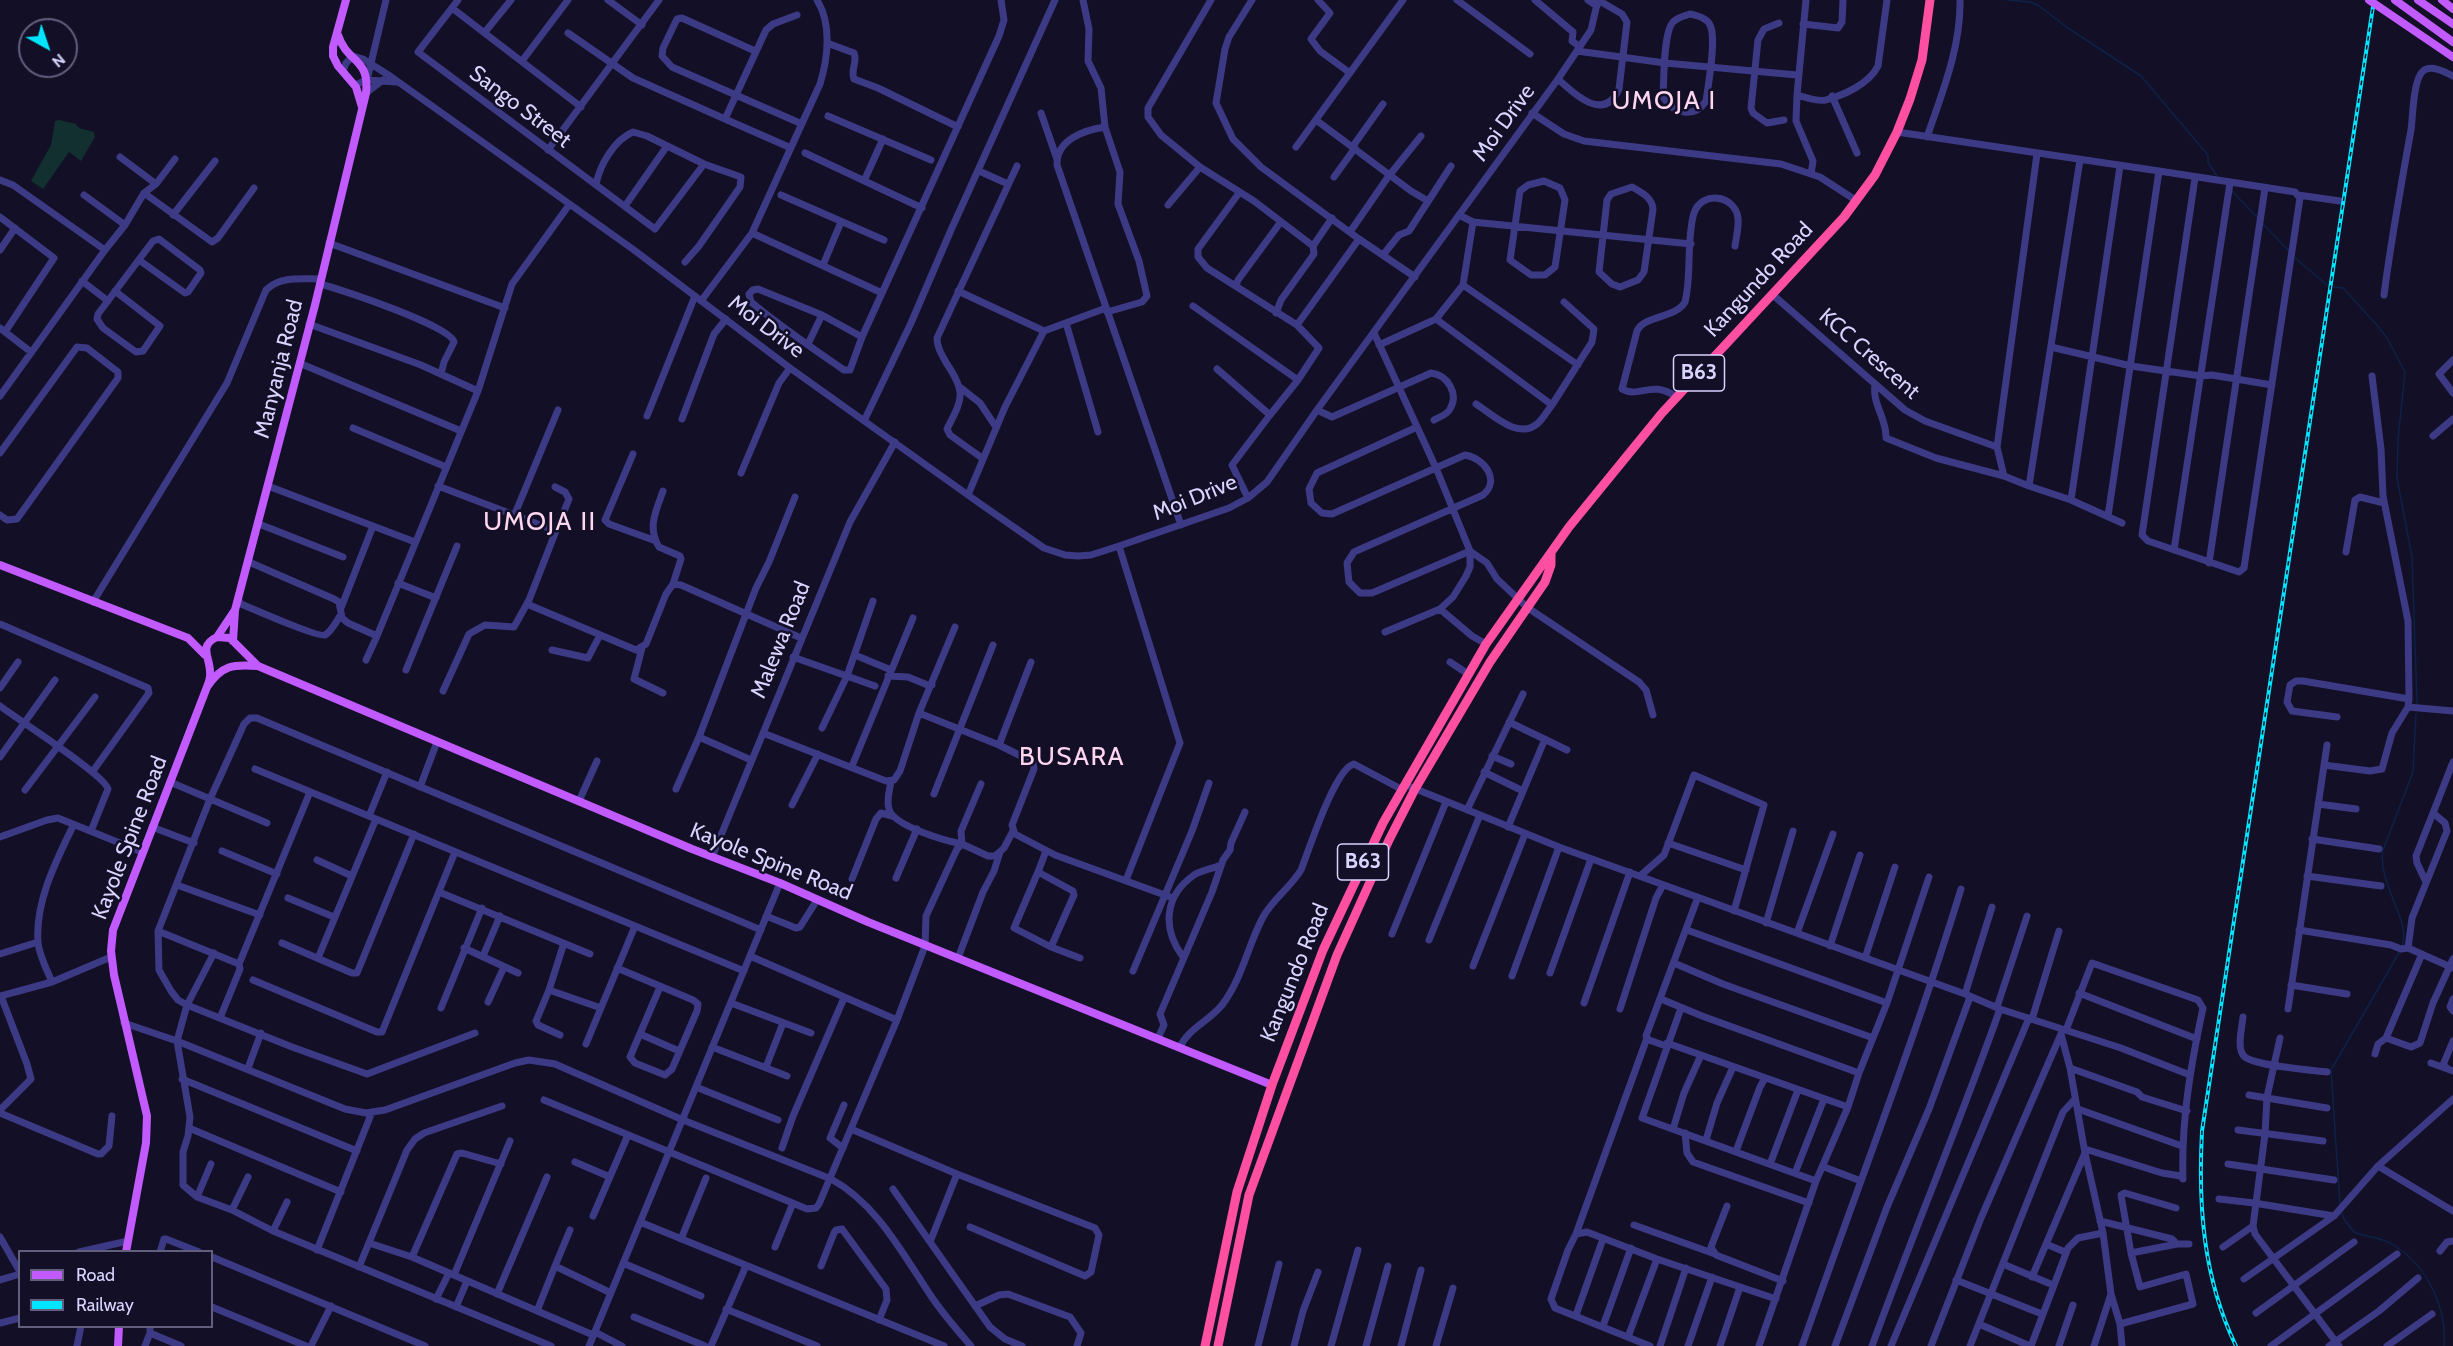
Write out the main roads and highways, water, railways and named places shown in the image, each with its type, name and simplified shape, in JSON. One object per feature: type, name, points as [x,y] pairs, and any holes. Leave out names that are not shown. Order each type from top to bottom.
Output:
[{"type":"highway","name":"Kangundo Road","points":[[1205,1346],[1237,1192],[1272,1085],[1323,950],[1372,844],[1403,786],[1478,656],[1517,598],[1628,453],[1676,397],[1773,295],[1857,201],[1875,176],[1898,132],[1922,60],[1930,0]]},
{"type":"highway","name":"Kangundo Road","points":[[1218,1346],[1249,1195],[1337,955],[1389,840],[1415,789],[1490,662],[1528,608],[1549,573],[1551,553]]},
{"type":"main road","points":[[346,0],[333,47],[333,56],[355,85],[362,107]]},
{"type":"main road","points":[[2369,0],[2453,57]]},
{"type":"main road","points":[[2394,0],[2453,42]]},
{"type":"main road","points":[[2418,0],[2453,24]]},
{"type":"main road","points":[[2442,0],[2453,9]]},
{"type":"main road","name":"Manyanja Road","points":[[235,643],[235,610],[259,524],[366,93],[367,80],[363,67],[343,48],[338,35]]},
{"type":"main road","points":[[0,565],[188,638],[202,649],[215,667],[258,666]]},
{"type":"main road","points":[[207,687],[211,674],[207,646],[235,610]]},
{"type":"main road","points":[[188,638],[226,636],[258,666]]},
{"type":"main road","points":[[207,687],[237,657],[235,643]]},
{"type":"main road","points":[[1478,656],[1490,662]]},
{"type":"main road","name":"Kayole Spine Road","points":[[258,666],[712,857],[780,883],[925,946],[1272,1085]]},
{"type":"main road","name":"Kayole Spine Road","points":[[126,1250],[148,1127],[144,1100],[124,1023],[111,957],[113,930],[207,687]]},
{"type":"main road","points":[[118,1346],[119,1328]]},
{"type":"waterway","points":[[2008,0],[2031,2],[2039,6],[2141,76],[2208,155],[2208,162],[2217,176]]},
{"type":"waterway","points":[[2231,190],[2259,219]]},
{"type":"waterway","points":[[2262,223],[2290,252]]},
{"type":"waterway","points":[[2295,258],[2327,285]]},
{"type":"waterway","points":[[2334,287],[2343,288],[2376,324],[2387,338],[2405,372],[2398,439],[2397,478],[2412,557],[2417,703]]},
{"type":"waterway","points":[[2402,946],[2404,936],[2402,925],[2385,876],[2383,850],[2413,772],[2416,714]]},
{"type":"waterway","points":[[2340,1205],[2331,1070],[2400,951]]},
{"type":"waterway","points":[[2342,1213],[2354,1232],[2393,1244],[2419,1267],[2434,1291],[2439,1305],[2444,1346]]},
{"type":"railway","points":[[2236,1346],[2216,1294],[2205,1241],[2201,1186],[2202,1131],[2374,0]]},
{"type":"district","name":"UMOJA I","points":[[1664,101]]},
{"type":"district","name":"UMOJA II","points":[[540,522]]},
{"type":"district","name":"BUSARA","points":[[1072,757]]}]
